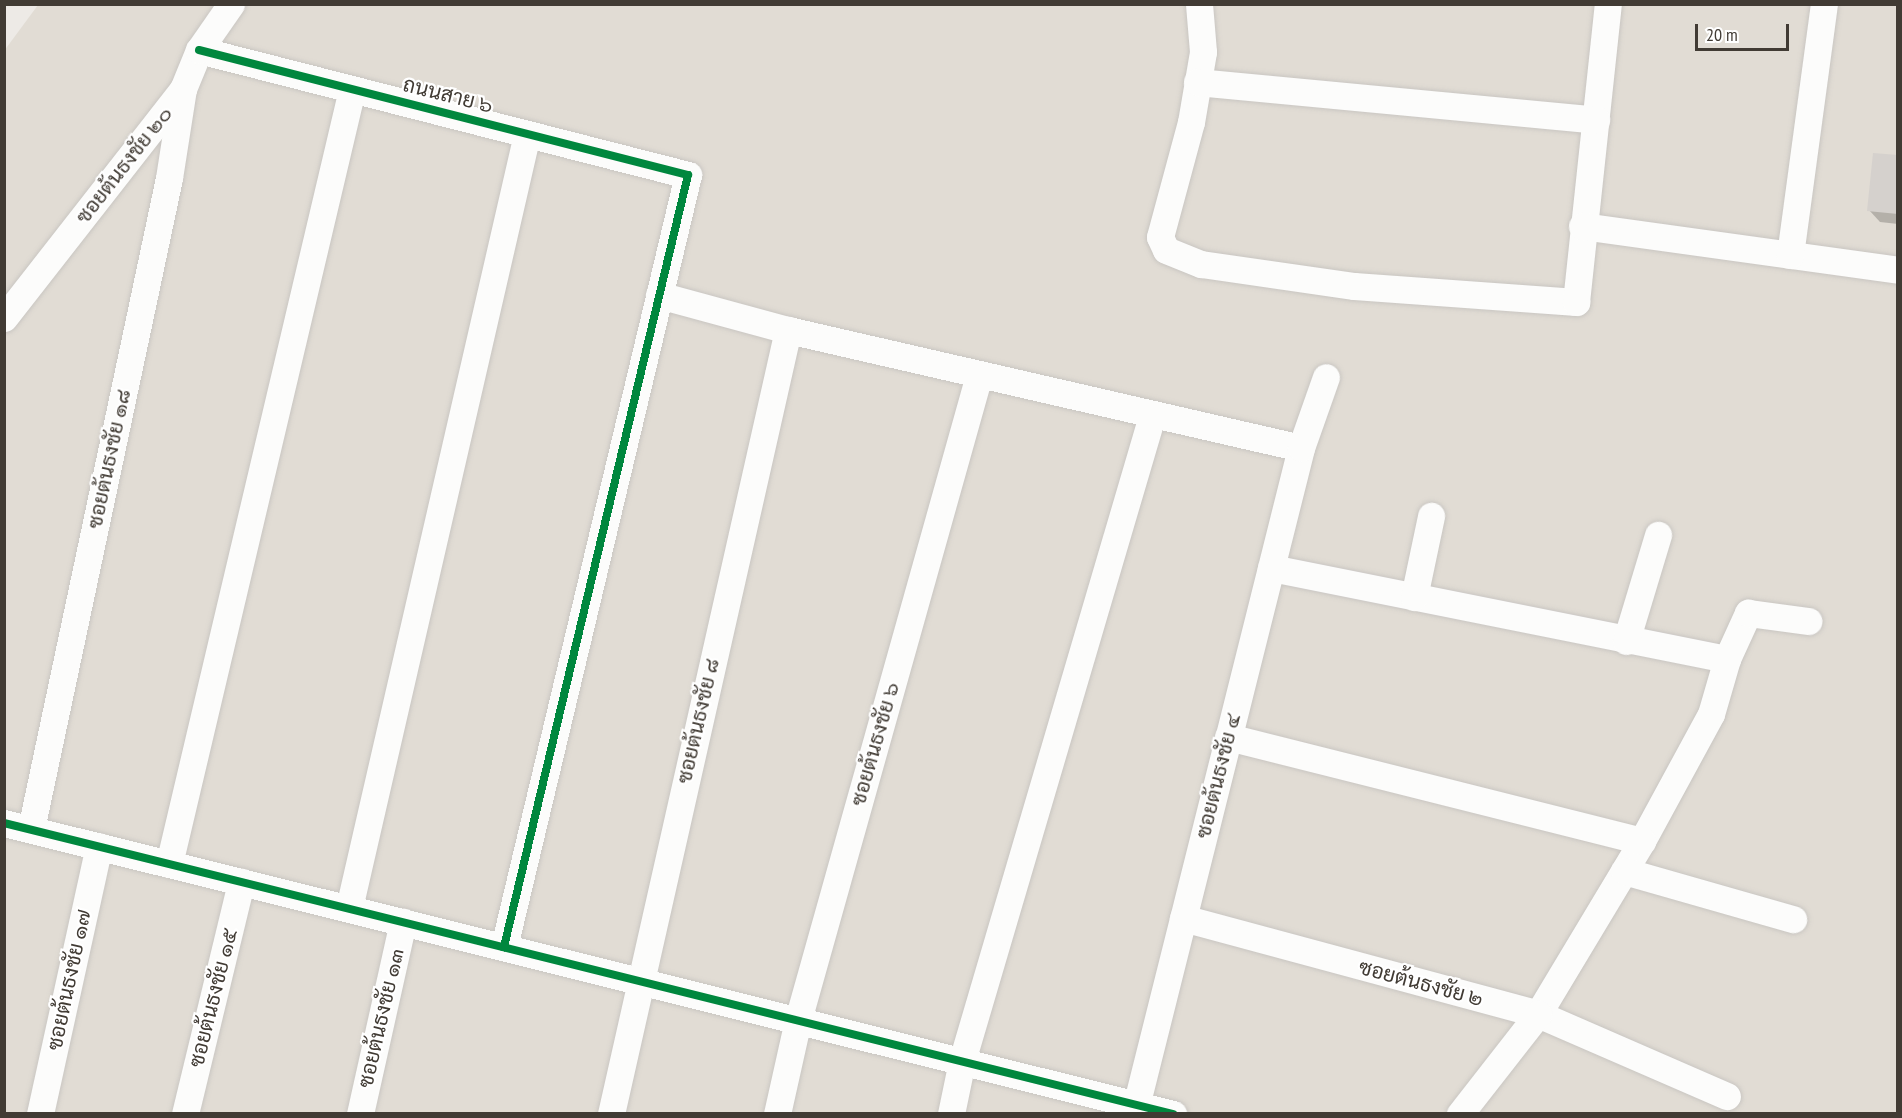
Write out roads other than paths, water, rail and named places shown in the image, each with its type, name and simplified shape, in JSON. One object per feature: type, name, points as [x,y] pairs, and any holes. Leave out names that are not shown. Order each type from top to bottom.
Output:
[{"type":"street","name":"ซอยต้นธงชัย ๒๐","points":[[4,318],[183,88],[199,50],[231,4]]},
{"type":"street","points":[[1199,4],[1203,52],[1160,237],[1166,249],[1201,264],[1354,286],[1576,302],[1582,226],[1608,4]]},
{"type":"street","points":[[1790,255],[1824,4]]},
{"type":"street","name":"ถนนสาย ๖","points":[[199,50],[688,175],[659,295]]},
{"type":"street","points":[[1197,82],[1596,120]]},
{"type":"street","name":"ซอยต้นธงชัย ๑๘","points":[[31,830],[169,178],[183,88]]},
{"type":"street","points":[[170,864],[352,89]]},
{"type":"street","points":[[349,908],[527,134]]},
{"type":"street","points":[[1582,226],[1898,270]]},
{"type":"street","points":[[504,947],[659,295],[788,330],[1152,416],[1301,448]]},
{"type":"street","name":"ซอยต้นธงชัย ๘","points":[[611,1113],[638,981],[788,330]]},
{"type":"street","name":"ซอยต้นธงชัย ๖","points":[[777,1113],[798,1020],[979,375]]},
{"type":"street","name":"ซอยต้นธงชัย ๔","points":[[1135,1109],[1301,448],[1326,377]]},
{"type":"street","points":[[951,1113],[962,1061],[1152,416]]},
{"type":"street","points":[[1414,597],[1431,516]]},
{"type":"street","points":[[1626,641],[1658,535]]},
{"type":"street","points":[[1271,568],[1626,641],[1727,659]]},
{"type":"street","points":[[1460,1113],[1538,1014],[1642,841],[1711,714],[1727,659],[1748,613],[1808,621]]},
{"type":"street","points":[[1228,737],[1642,841]]},
{"type":"street","points":[[4,823],[962,1061],[1135,1109],[1173,1113]]},
{"type":"street","name":"ซอยต้นธงชัย ๑๗","points":[[40,1113],[99,846]]},
{"type":"street","points":[[1624,871],[1793,919]]},
{"type":"street","name":"ซอยต้นธงชัย ๑๕","points":[[185,1113],[241,882]]},
{"type":"street","name":"ซอยต้นธงชัย ๒","points":[[1183,918],[1538,1014],[1727,1096]]},
{"type":"street","name":"ซอยต้นธงชัย ๑๓","points":[[360,1113],[403,922]]}]
